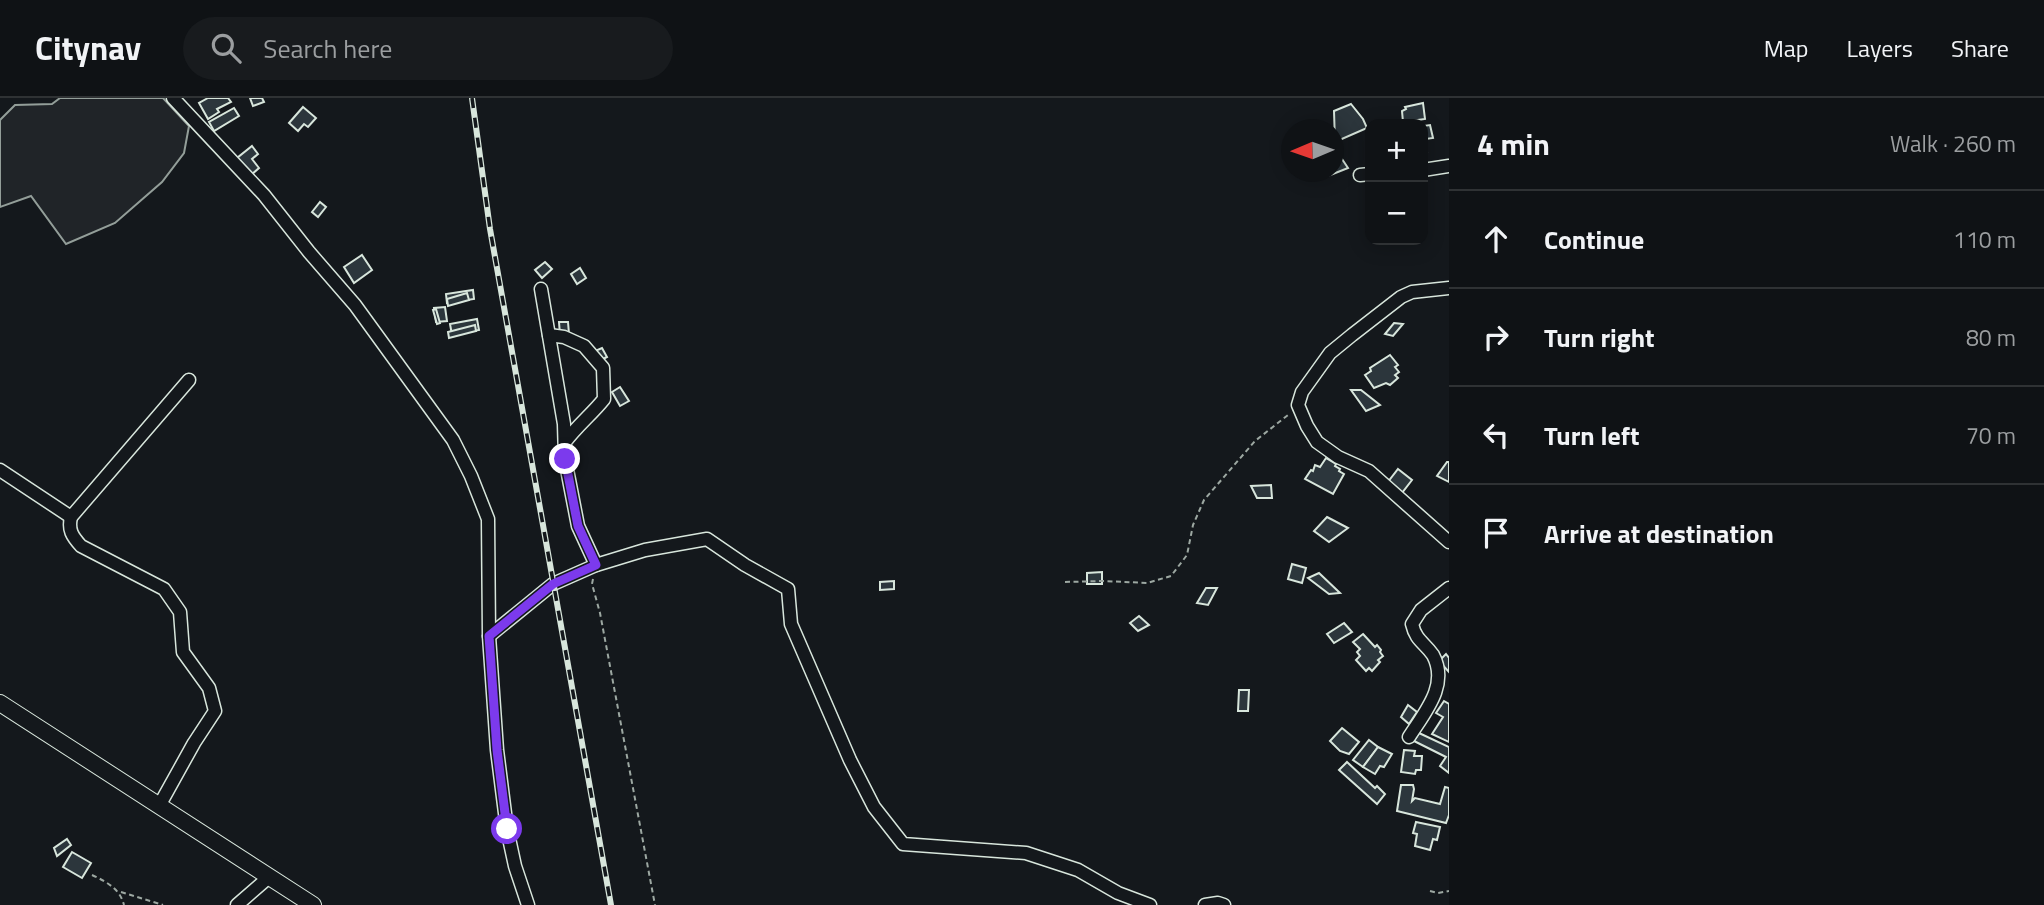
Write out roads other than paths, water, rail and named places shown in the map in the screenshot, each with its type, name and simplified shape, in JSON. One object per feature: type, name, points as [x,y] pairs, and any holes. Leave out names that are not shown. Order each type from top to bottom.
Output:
[{"type":"main road","points":[[0,703],[313,905]]},
{"type":"street","points":[[173,98],[264,195],[355,305],[453,440],[471,476],[488,519],[489,636],[497,750],[507,829],[515,866],[528,905]]},
{"type":"street","points":[[1428,169],[1449,166]]},
{"type":"street","points":[[1449,288],[1412,292],[1401,297],[1330,353],[1302,392],[1298,405],[1317,442],[1338,457],[1369,471],[1449,542]]},
{"type":"street","points":[[541,289],[564,424],[565,459],[578,526],[596,565]]},
{"type":"street","points":[[549,335],[584,346],[603,369],[604,399],[565,442]]},
{"type":"street","points":[[159,806],[194,743],[215,712],[209,688],[183,652],[180,612],[164,589],[81,546],[71,536],[69,526],[71,517],[188,380]]},
{"type":"street","points":[[0,470],[71,517]]},
{"type":"street","points":[[489,636],[553,584],[596,565],[645,550],[708,540],[788,589],[791,624],[850,760],[874,807],[903,844],[1026,853],[1078,870],[1118,893],[1150,905]]},
{"type":"street","points":[[1409,737],[1439,691],[1445,676],[1433,655],[1415,635],[1412,624],[1421,610],[1449,588]]},
{"type":"street","points":[[237,905],[269,877]]},
{"type":"street","points":[[1205,905],[1224,905]]},
{"type":"railway","points":[[472,98],[490,229],[611,905]]}]
